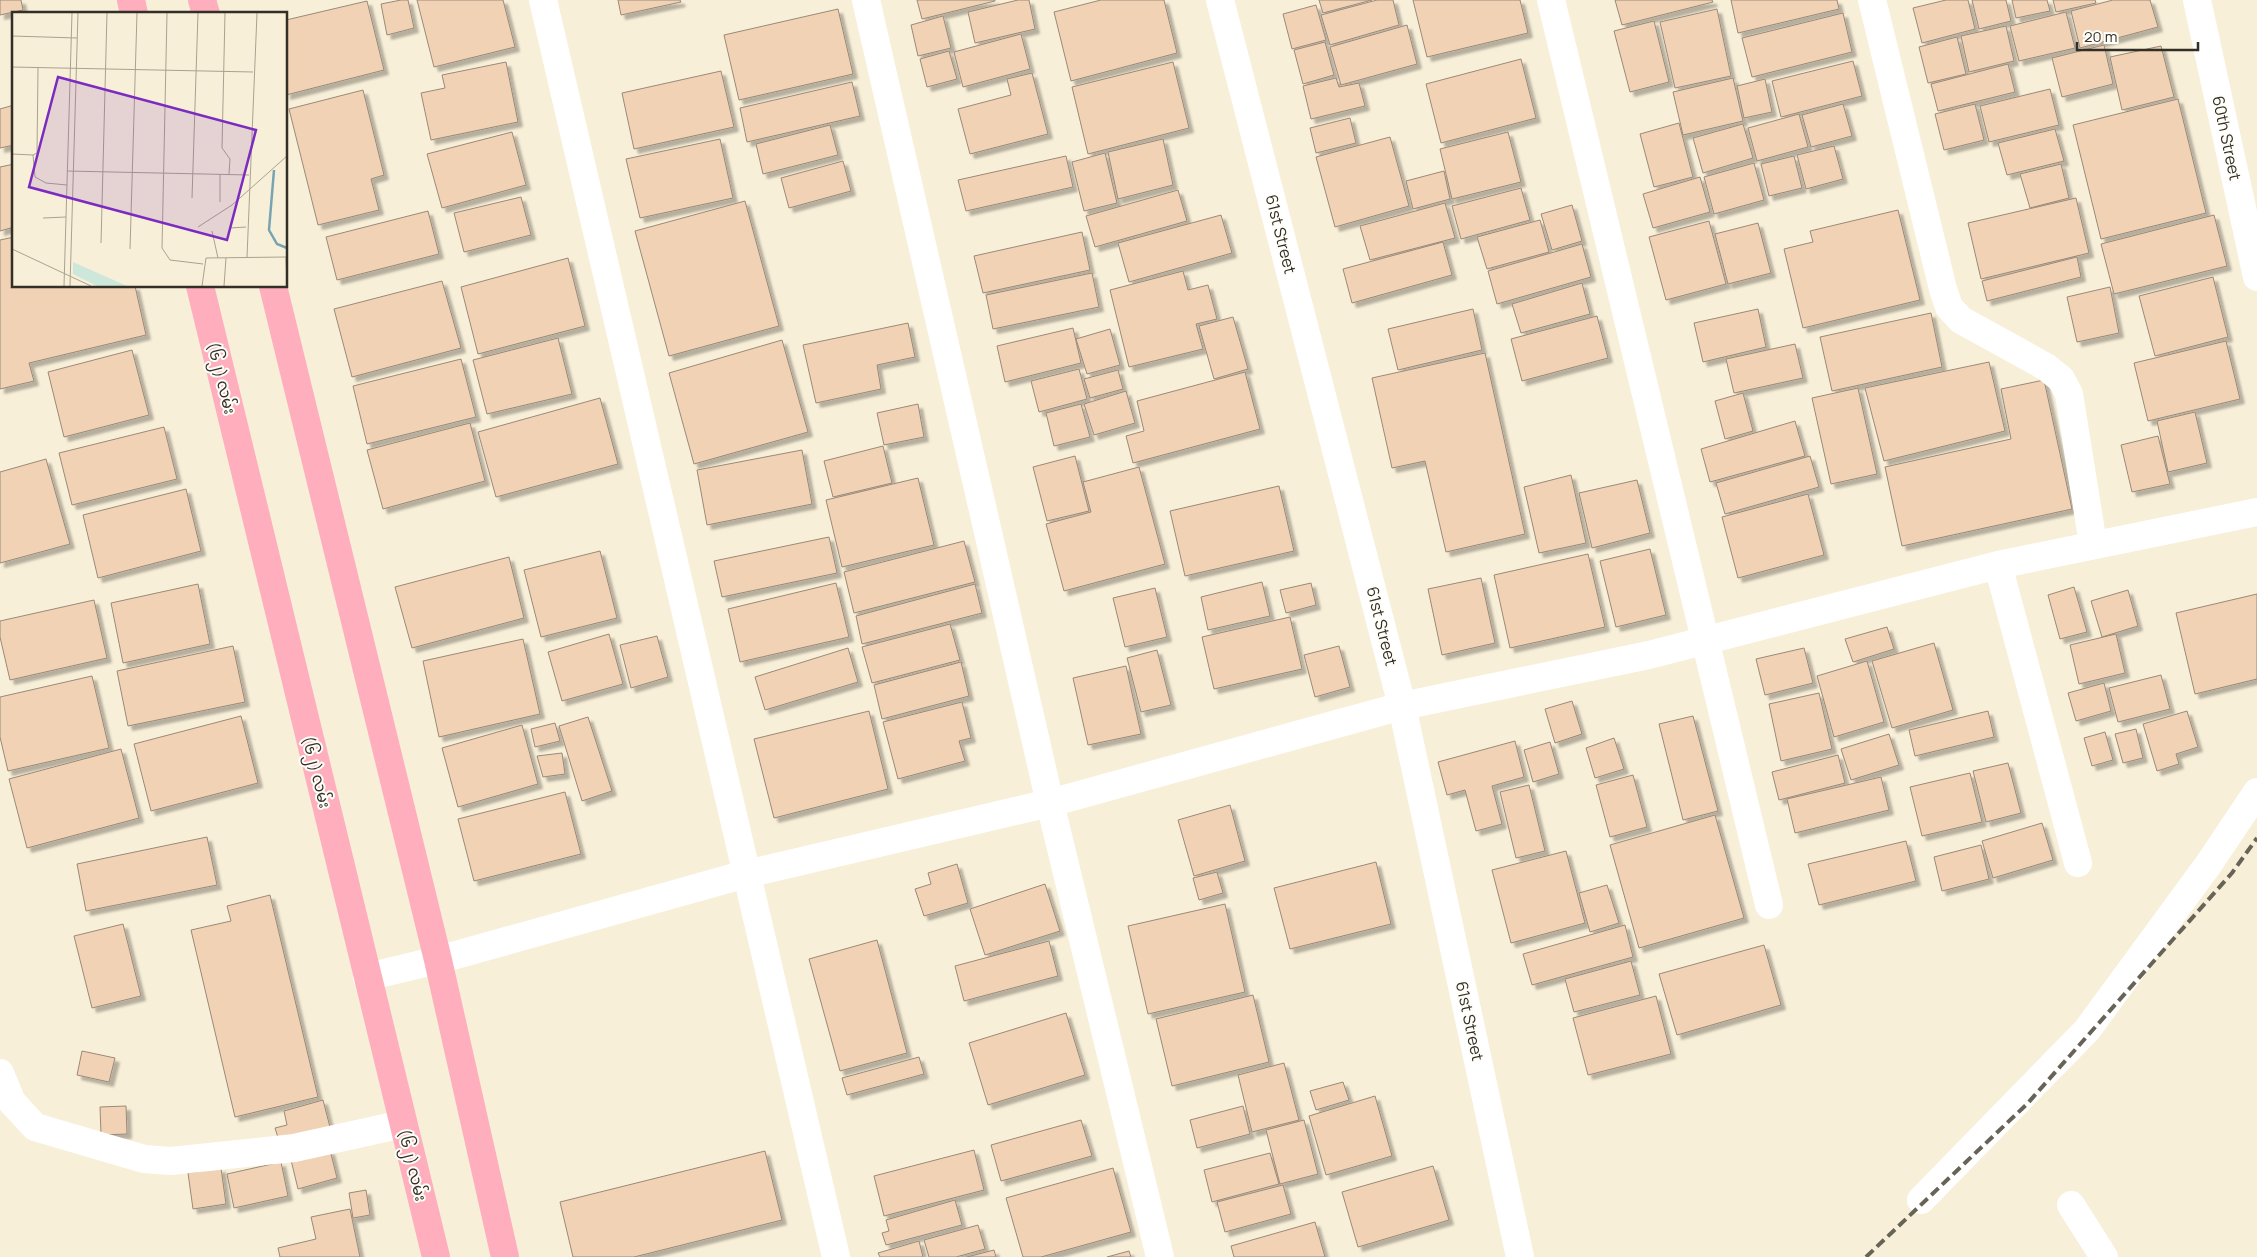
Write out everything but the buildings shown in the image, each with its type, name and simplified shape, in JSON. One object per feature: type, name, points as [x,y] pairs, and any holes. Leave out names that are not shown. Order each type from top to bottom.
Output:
[{"type":"main road","name":"(၆၂) လမ်း","points":[[200,288],[436,1257]]},
{"type":"main road","points":[[272,288],[438,960],[505,1257]]},
{"type":"street","points":[[543,0],[836,1257]]},
{"type":"street","points":[[866,0],[1050,803],[1160,1257]]},
{"type":"street","name":"61st Street","points":[[1220,0],[1402,706],[1520,1257]]},
{"type":"street","points":[[1552,0],[1769,905]]},
{"type":"street","points":[[1872,0],[1942,289],[1949,307],[1961,320],[2046,367],[2061,379],[2069,394],[2093,544]]},
{"type":"street","name":"60th Street","points":[[2197,0],[2257,277]]},
{"type":"street","points":[[367,977],[438,960],[746,874],[1050,803],[1402,706],[1648,655],[1998,565],[2093,544],[2257,512]]},
{"type":"street","points":[[1998,565],[2078,863]]},
{"type":"street","points":[[1921,1200],[2087,1030],[2208,865],[2257,792]]},
{"type":"street","points":[[0,1073],[12,1102],[35,1127],[144,1159],[171,1161],[294,1148],[403,1124]]},
{"type":"street","points":[[2071,1205],[2104,1257]]},
{"type":"railway","points":[[1866,1257],[2027,1104],[2232,873],[2257,838]]}]
